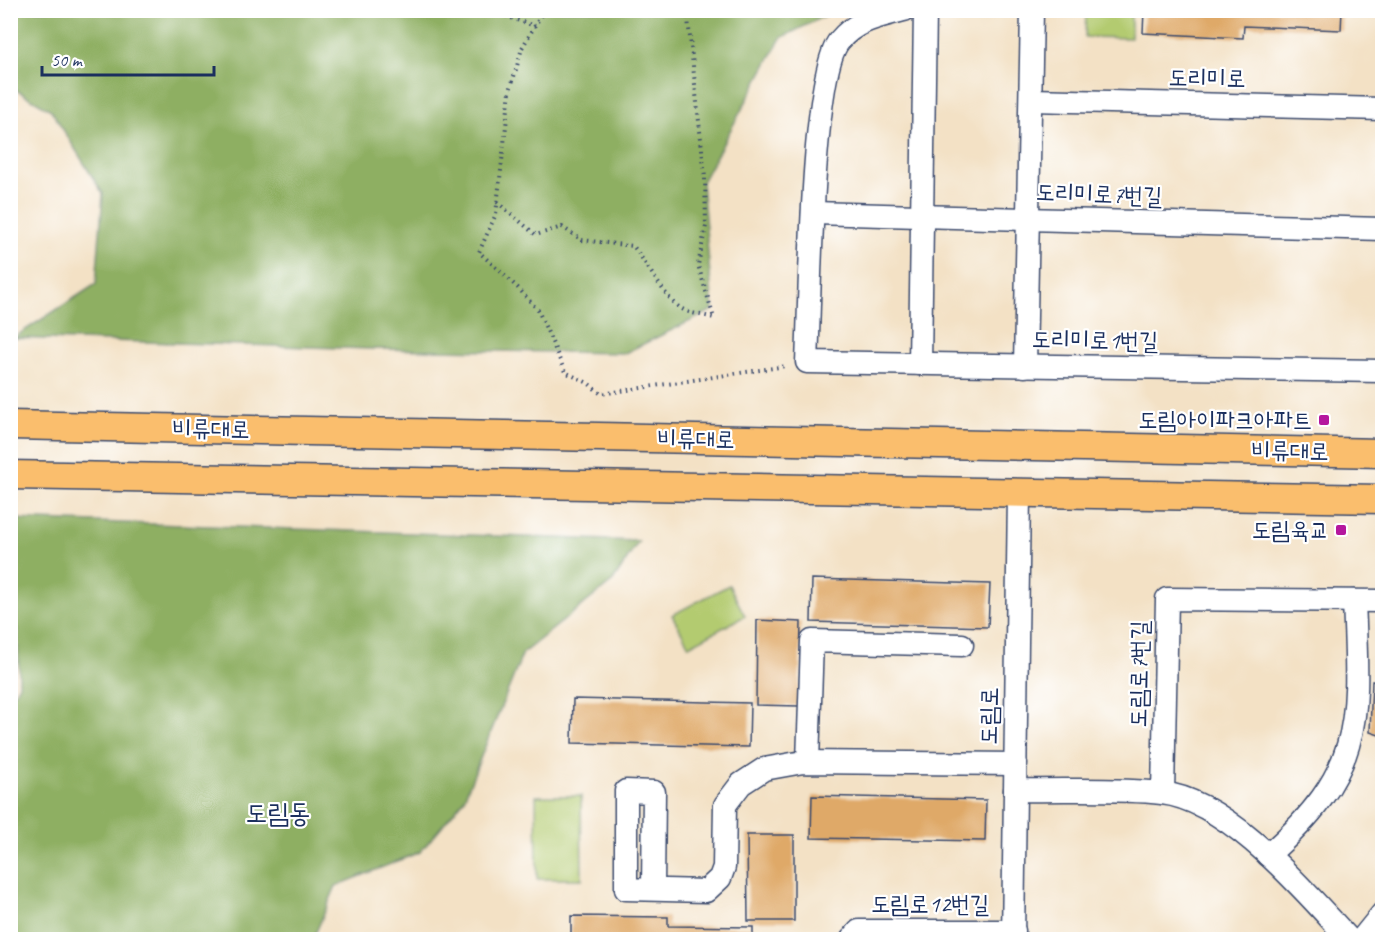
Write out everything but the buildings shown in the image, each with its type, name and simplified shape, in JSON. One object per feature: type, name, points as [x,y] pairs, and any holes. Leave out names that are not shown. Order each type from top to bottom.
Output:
[{"type":"main road","name":"비류대로","points":[[10,425],[1383,453]]},
{"type":"main road","name":"비류대로","points":[[10,475],[1383,499]]},
{"type":"street","points":[[807,362],[813,213],[824,85],[838,42],[857,23],[904,10]]},
{"type":"street","points":[[920,364],[925,10]]},
{"type":"street","points":[[1025,366],[1032,10]]},
{"type":"street","name":"도리미로","points":[[1031,100],[1383,109]]},
{"type":"street","name":"도리미로7번길","points":[[813,213],[1383,229]]},
{"type":"street","name":"도리미로1번길","points":[[807,362],[1383,371]]},
{"type":"street","name":"도림로","points":[[1013,935],[1019,493]]},
{"type":"street","name":"도림로7번길","points":[[1163,794],[1167,599],[1383,601]]},
{"type":"street","points":[[1268,855],[1315,810],[1335,779],[1350,745],[1356,718],[1358,683],[1354,601]]},
{"type":"street","points":[[808,762],[812,641],[962,645]]},
{"type":"street","points":[[653,890],[706,891],[720,878],[724,867],[725,805],[741,784],[764,769],[844,757],[1016,764]]},
{"type":"street","points":[[1015,790],[1163,794],[1210,810],[1268,855],[1350,939]]},
{"type":"street","points":[[1361,939],[1383,914]]},
{"type":"street","name":"도림로12번길","points":[[851,939],[859,931],[1013,935]]},
{"type":"path","points":[[496,10],[499,14],[535,26]]},
{"type":"path","points":[[544,10],[522,48],[510,91],[496,214],[479,252],[538,310],[565,372],[588,383],[601,394],[807,362]]},
{"type":"path","points":[[497,202],[536,235],[562,227],[582,240],[633,246],[650,267],[657,283],[681,309],[714,318],[698,265],[706,226],[705,177],[687,10]]},
{"type":"green space","points":[[11,10],[834,11],[781,38],[702,182],[713,310],[625,353],[372,349],[13,338],[96,284],[103,194],[51,110],[11,87]]},
{"type":"green space","points":[[1086,11],[1131,11],[1131,38],[1085,37]]},
{"type":"green space","points":[[11,519],[639,541],[613,581],[523,653],[463,801],[420,852],[336,886],[313,939],[11,940],[10,701],[19,684],[18,631],[11,617]]},
{"type":"green space","points":[[729,585],[745,616],[689,646],[672,615]]},
{"type":"green space","points":[[536,796],[581,796],[582,879],[537,879]]},
{"type":"place","name":"도림아이파크아파트","points":[[1324,420]]},
{"type":"place","name":"도림육교","points":[[1341,530]]},
{"type":"district","name":"도림동","points":[[278,813]]}]
